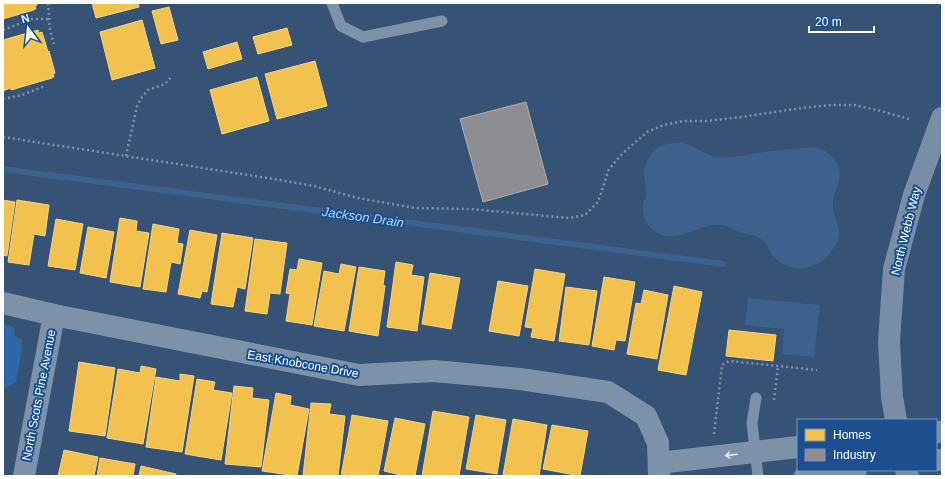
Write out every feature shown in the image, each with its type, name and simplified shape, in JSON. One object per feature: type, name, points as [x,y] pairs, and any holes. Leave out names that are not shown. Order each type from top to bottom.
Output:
[{"type":"street","name":"North Webb Way","points":[[896,419],[892,397],[889,342],[894,269],[914,195],[942,118]]},
{"type":"street","name":"East Knobcone Drive","points":[[3,303],[54,315],[359,375],[434,371],[520,379],[608,392],[646,416],[658,443],[659,470]]},
{"type":"street","name":"North Scots Pine Avenue","points":[[24,476],[54,315]]},
{"type":"street","points":[[659,470],[756,452],[797,447]]},
{"type":"street","points":[[805,476],[848,471]]},
{"type":"lane","points":[[332,3],[341,26],[363,37],[442,21]]},
{"type":"lane","points":[[756,398],[752,423],[758,476]]},
{"type":"path","points":[[48,3],[50,30],[54,44]]},
{"type":"path","points":[[3,30],[32,19],[49,19]]},
{"type":"path","points":[[126,156],[137,106],[142,97],[148,90],[165,84],[170,78]]},
{"type":"path","points":[[3,99],[22,95],[46,86]]},
{"type":"path","points":[[3,137],[274,179],[314,186],[358,198],[415,208],[470,209],[569,218],[585,215],[598,202],[609,169],[622,154],[647,132],[664,125],[683,121],[707,121],[832,105],[854,105],[909,119]]},
{"type":"path","points":[[714,435],[722,365],[729,361],[817,370]]},
{"type":"path","points":[[774,400],[778,366]]},
{"type":"shaded area","points":[[682,142],[715,157],[736,157],[766,152],[808,148],[820,149],[829,154],[837,162],[840,173],[833,202],[833,210],[839,231],[839,237],[829,255],[818,264],[804,268],[797,268],[790,267],[779,262],[760,238],[722,225],[704,227],[678,236],[661,235],[653,230],[643,215],[643,203],[646,196],[644,173],[646,165],[649,157],[657,148],[666,144]]},
{"type":"shaded area","points":[[748,298],[820,305],[814,357],[782,354],[784,329],[745,325]]},
{"type":"shaded area","points":[[3,323],[15,328],[14,335],[22,340],[22,349],[16,382],[3,390]]},
{"type":"building: Homes","points":[[3,3],[37,3],[37,5],[35,6],[36,9],[34,10],[3,19]]},
{"type":"building: Homes","points":[[92,3],[138,3],[139,7],[96,18]]},
{"type":"building: Homes","points":[[169,7],[178,40],[161,44],[152,11]]},
{"type":"building: Homes","points":[[142,20],[155,68],[112,80],[100,32]]},
{"type":"building: Homes","points":[[287,28],[292,45],[258,54],[253,37]]},
{"type":"building: Homes","points":[[38,30],[39,33],[42,32],[48,52],[49,51],[55,73],[53,74],[54,77],[3,91],[3,40]]},
{"type":"building: Homes","points":[[237,42],[242,59],[208,69],[203,52]]},
{"type":"building: Homes","points":[[315,61],[327,106],[277,119],[265,74]]},
{"type":"building: Homes","points":[[257,77],[269,121],[222,134],[210,90]]},
{"type":"building: Homes","points":[[3,200],[15,202],[7,256],[3,255]]},
{"type":"building: Homes","points":[[17,200],[49,205],[45,236],[34,234],[29,265],[8,262]]},
{"type":"building: Homes","points":[[120,218],[137,221],[136,231],[149,233],[140,287],[110,282]]},
{"type":"building: Homes","points":[[56,219],[83,224],[75,270],[48,266]]},
{"type":"building: Homes","points":[[153,224],[179,229],[177,243],[183,244],[180,264],[171,262],[166,292],[143,289]]},
{"type":"building: Homes","points":[[88,227],[114,232],[106,278],[80,273]]},
{"type":"building: Homes","points":[[190,230],[217,235],[207,292],[202,291],[200,298],[178,294]]},
{"type":"building: Homes","points":[[222,233],[253,238],[245,289],[237,287],[233,307],[211,304]]},
{"type":"building: Homes","points":[[255,239],[287,243],[280,294],[270,293],[267,314],[245,311]]},
{"type":"building: Homes","points":[[299,259],[322,263],[312,325],[286,321],[290,294],[286,293],[290,269],[297,270]]},
{"type":"building: Homes","points":[[396,262],[413,265],[411,275],[424,277],[417,331],[387,327]]},
{"type":"building: Homes","points":[[341,264],[356,267],[344,331],[314,326],[324,271],[339,274]]},
{"type":"building: Homes","points":[[359,267],[385,271],[383,285],[385,286],[378,336],[349,331]]},
{"type":"building: Homes","points":[[535,269],[565,274],[554,341],[531,337],[533,328],[525,327]]},
{"type":"building: Homes","points":[[430,273],[460,278],[451,329],[422,324]]},
{"type":"building: Homes","points":[[604,277],[635,282],[625,341],[616,340],[614,350],[592,346]]},
{"type":"building: Homes","points":[[498,281],[528,286],[519,336],[489,331]]},
{"type":"building: Homes","points":[[674,286],[702,292],[686,375],[658,370]]},
{"type":"building: Homes","points":[[566,287],[597,291],[589,345],[559,341]]},
{"type":"building: Homes","points":[[644,290],[668,295],[657,359],[627,354],[636,303],[641,304]]},
{"type":"building: Homes","points":[[729,330],[776,335],[773,361],[726,356]]},
{"type":"building: Homes","points":[[79,362],[115,368],[105,436],[69,431]]},
{"type":"building: Homes","points":[[141,366],[156,369],[143,444],[107,438],[118,369],[140,373]]},
{"type":"building: Homes","points":[[180,374],[194,376],[182,452],[146,447],[156,377],[180,381]]},
{"type":"building: Homes","points":[[197,379],[215,382],[213,390],[232,393],[221,460],[185,454]]},
{"type":"building: Homes","points":[[234,386],[253,388],[252,398],[269,400],[261,467],[225,464]]},
{"type":"building: Homes","points":[[276,393],[291,396],[290,405],[309,409],[297,476],[262,471]]},
{"type":"building: Homes","points":[[311,403],[331,404],[329,414],[345,416],[338,476],[303,476]]},
{"type":"building: Homes","points":[[433,411],[469,417],[459,476],[422,476]]},
{"type":"building: Homes","points":[[352,415],[388,421],[378,476],[341,476]]},
{"type":"building: Homes","points":[[476,415],[506,420],[497,474],[466,469]]},
{"type":"building: Homes","points":[[395,418],[425,424],[415,476],[405,476],[384,471]]},
{"type":"building: Homes","points":[[513,419],[547,425],[539,476],[503,475]]},
{"type":"building: Homes","points":[[552,425],[588,431],[580,476],[543,469]]},
{"type":"building: Homes","points":[[64,450],[98,457],[94,476],[58,476]]},
{"type":"building: Homes","points":[[100,458],[135,464],[133,476],[97,476]]},
{"type":"building: Homes","points":[[141,466],[176,474],[175,476],[139,476]]},
{"type":"building: Industry","points":[[526,102],[548,184],[483,202],[460,119]]},
{"type":"waterway","name":"Jackson Drain","points":[[3,169],[723,264]]}]
